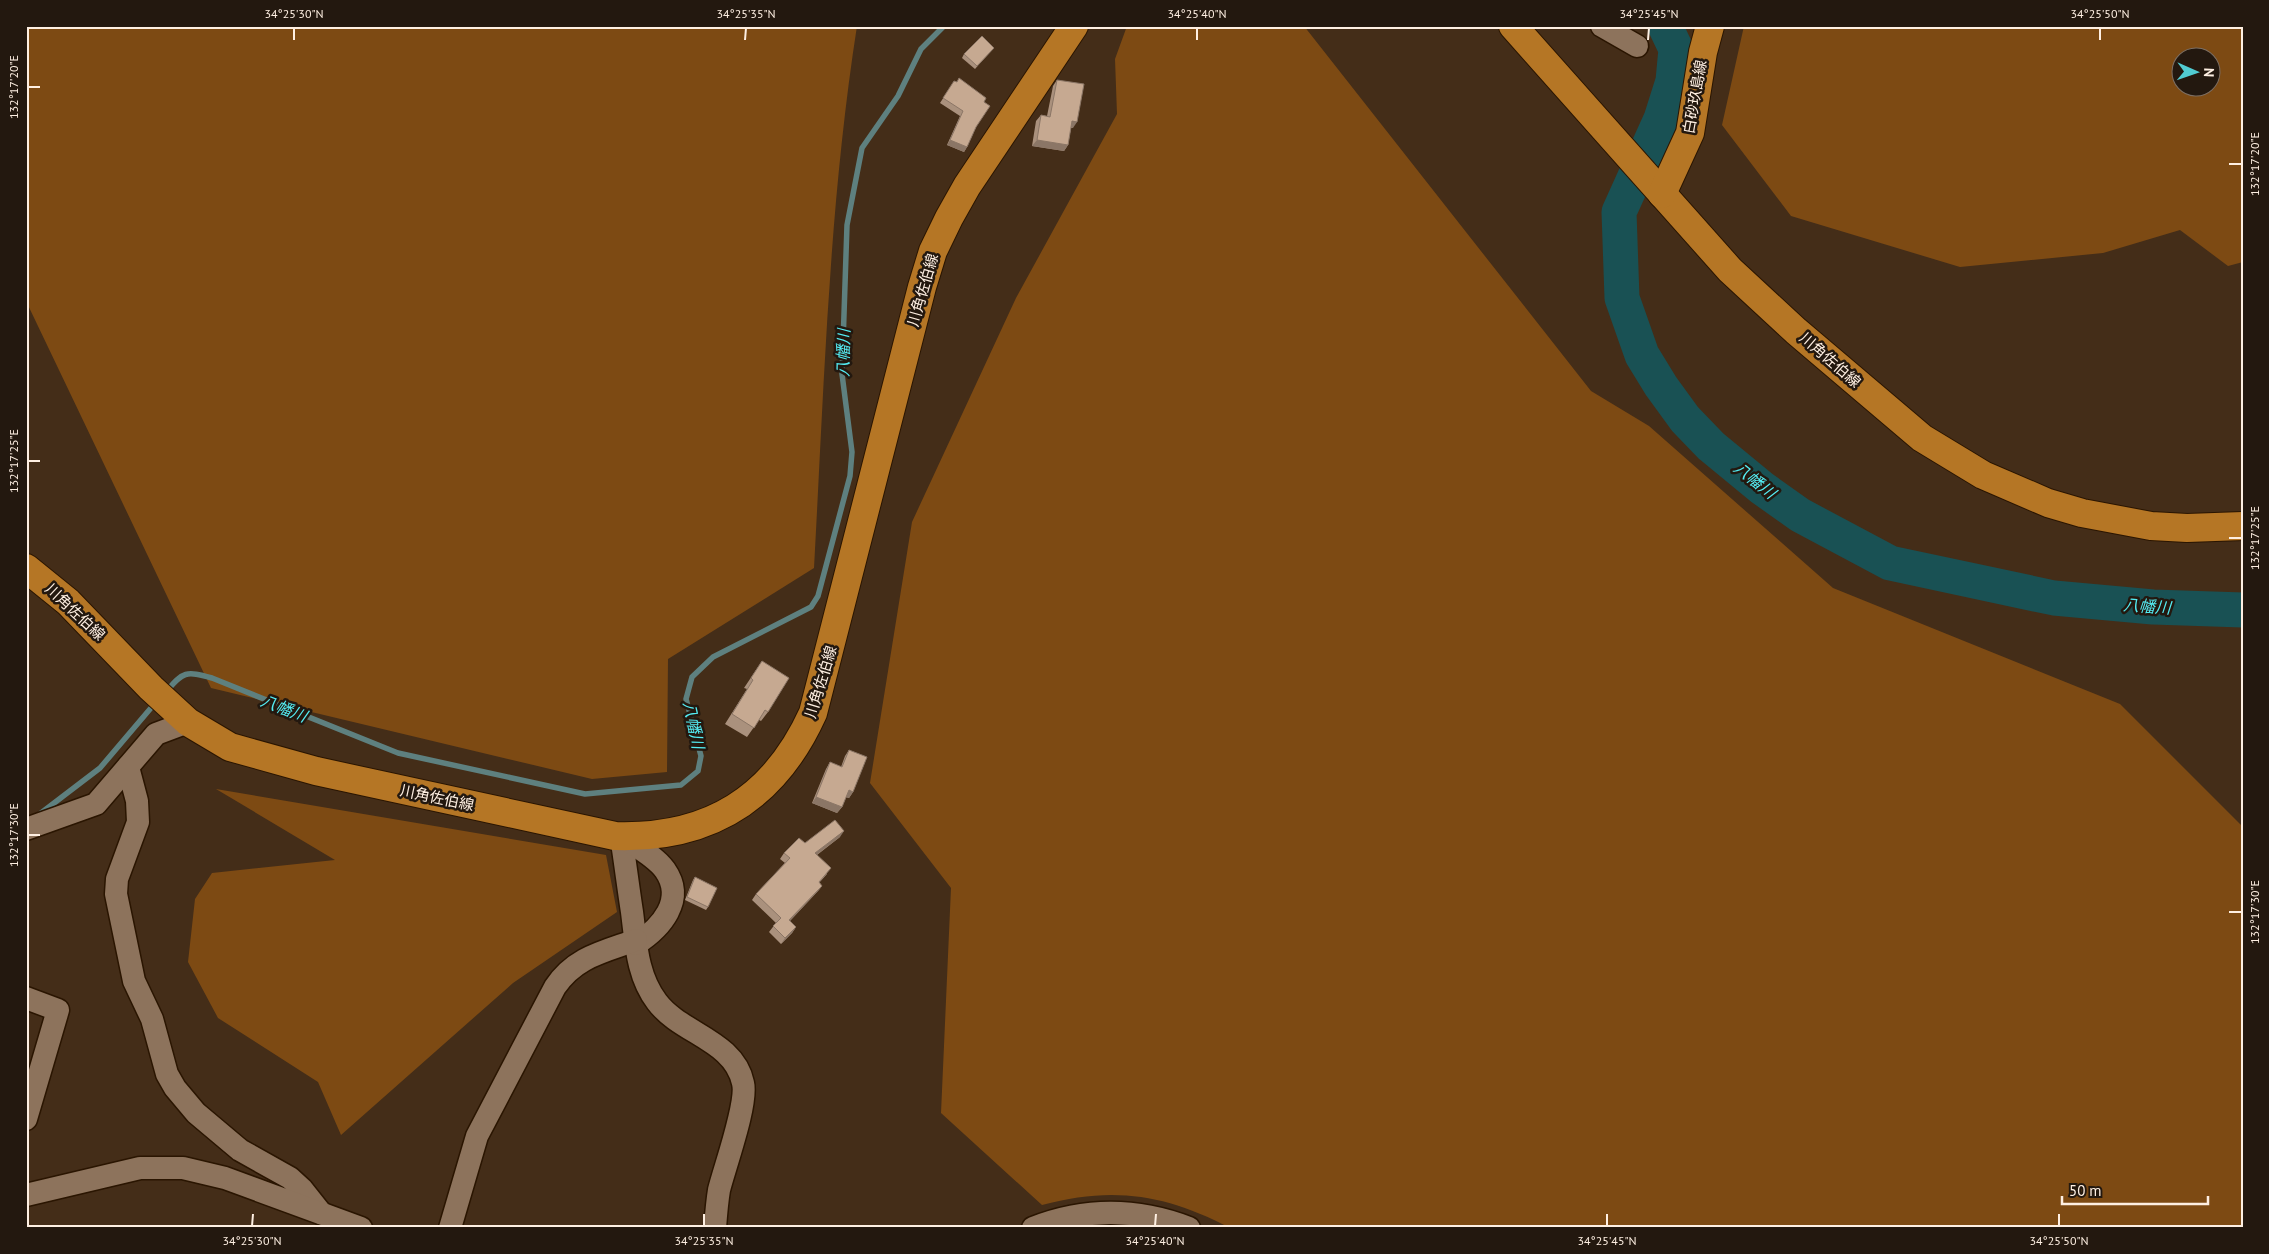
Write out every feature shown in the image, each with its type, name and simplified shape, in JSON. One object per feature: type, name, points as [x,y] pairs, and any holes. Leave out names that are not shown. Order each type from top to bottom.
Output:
[{"type":"main road","name":"川角佐伯線","points":[[26,568],[68,602],[181,715],[230,747],[316,771],[592,832],[621,836],[660,835],[683,830],[725,814],[762,788],[792,754],[804,734],[820,691],[922,286],[933,251],[948,218],[967,186],[1074,26]]},
{"type":"main road","name":"川角佐伯線","points":[[1513,26],[1730,270],[1796,331],[1922,438],[1983,475],[2048,503],[2116,521],[2187,528],[2243,526]]},
{"type":"main road","name":"白砂玖島線","points":[[1660,192],[1690,133],[1703,52],[1710,26]]},
{"type":"street","points":[[1602,26],[1637,46]]},
{"type":"street","points":[[26,829],[96,804],[156,734],[181,715]]},
{"type":"street","points":[[128,767],[137,801],[138,822],[117,879],[116,894],[134,981],[152,1019],[167,1074],[175,1088],[196,1112],[240,1150],[290,1178],[302,1189],[321,1213]]},
{"type":"street","points":[[621,836],[636,942],[642,973],[648,989],[658,1003],[683,1025],[715,1044],[730,1056],[739,1069],[744,1085],[743,1101],[719,1191],[715,1228]]},
{"type":"street","points":[[450,1228],[477,1136],[563,974],[575,964],[636,942],[657,928],[667,916],[672,901],[671,885],[665,870],[621,836]]},
{"type":"street","points":[[26,998],[58,1010],[26,1119]]},
{"type":"street","points":[[26,1195],[140,1168],[183,1168],[225,1178],[361,1228]]},
{"type":"street","points":[[1033,1228],[1070,1216],[1118,1212],[1141,1214],[1189,1228]]},
{"type":"shaded area","points":[[26,26],[857,26],[840,161],[834,228],[814,568],[668,659],[667,772],[592,779],[211,688],[26,301]]},
{"type":"shaded area","points":[[1127,26],[1304,26],[1591,391],[1649,426],[1833,588],[2120,704],[2243,827],[2243,1228],[1230,1228],[1183,1207],[1138,1197],[1092,1196],[1042,1205],[941,1113],[951,888],[870,783],[912,522],[1016,298],[1117,114],[1115,59]]},
{"type":"shaded area","points":[[1744,26],[2243,26],[2243,262],[2228,266],[2180,230],[2103,253],[1960,267],[1791,216],[1722,125]]},
{"type":"shaded area","points":[[216,789],[606,855],[617,912],[513,983],[341,1135],[318,1082],[218,1018],[188,962],[195,899],[212,873],[335,860]]},
{"type":"building","points":[[982,36],[994,48],[977,66],[964,54]]},
{"type":"building","points":[[959,78],[986,98],[984,102],[990,106],[976,127],[967,147],[950,140],[963,111],[943,98],[954,81],[957,82]]},
{"type":"building","points":[[1057,80],[1084,84],[1077,122],[1072,121],[1068,145],[1037,140],[1041,115],[1050,117]]},
{"type":"building","points":[[762,661],[789,678],[768,712],[765,710],[754,728],[732,714],[753,680],[751,678]]},
{"type":"building","points":[[849,750],[867,757],[853,792],[849,790],[842,807],[816,797],[830,762],[842,767]]},
{"type":"building","points":[[835,820],[844,831],[815,853],[831,868],[819,882],[822,886],[789,920],[796,927],[785,938],[773,926],[781,918],[756,894],[790,858],[784,853],[799,838],[805,843]]},
{"type":"building","points":[[695,877],[717,888],[708,907],[687,897]]},
{"type":"waterway","name":"八幡川","points":[[166,692],[181,676],[196,674],[212,678],[398,753],[585,794],[681,785],[698,771],[701,756],[686,699],[692,677],[713,657],[811,607],[818,596],[850,476],[852,452],[842,374],[847,225],[862,148],[898,96],[921,49],[944,26]]},
{"type":"waterway","name":"八幡川","points":[[1665,26],[1676,49],[1673,81],[1661,119],[1619,212],[1622,298],[1642,355],[1661,386],[1685,419],[1711,446],[1762,488],[1800,515],[1890,563],[2054,598],[2153,607],[2243,610]]},
{"type":"waterway","name":"八幡川","points":[[41,813],[100,768],[156,702]]}]
